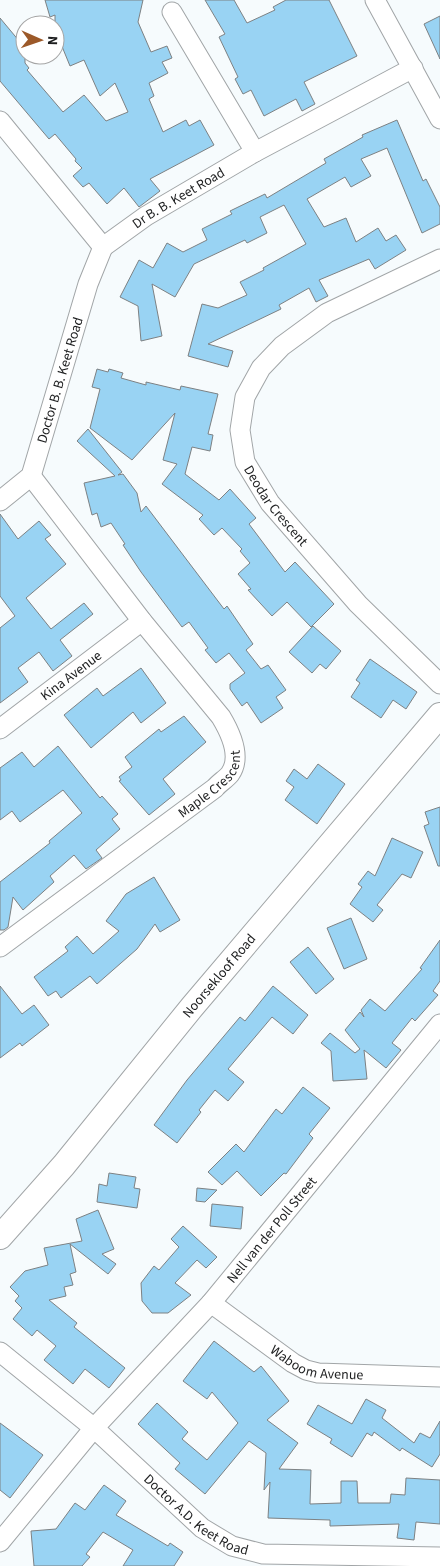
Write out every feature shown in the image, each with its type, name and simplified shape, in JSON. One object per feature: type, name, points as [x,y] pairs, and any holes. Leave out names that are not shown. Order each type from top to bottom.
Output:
[{"type":"street","points":[[375,0],[440,119]]},
{"type":"street","points":[[172,12],[255,152]]},
{"type":"street","name":"Dr B. B. Keet Road","points":[[103,247],[146,216],[255,152],[413,68]]},
{"type":"street","points":[[3,130],[103,247]]},
{"type":"street","name":"Doctor B. B. Keet Road","points":[[31,476],[88,284],[103,247]]},
{"type":"street","name":"Deodar Crescent","points":[[440,259],[328,313],[282,346],[261,368],[245,397],[240,430],[245,462],[270,503],[358,604],[440,684]]},
{"type":"street","points":[[0,500],[31,476]]},
{"type":"street","name":"Maple Crescent","points":[[0,947],[215,788],[230,774],[234,761],[233,745],[228,729],[221,717],[142,621],[31,476]]},
{"type":"street","name":"Kina Avenue","points":[[0,729],[142,621]]},
{"type":"street","name":"Noorsekloof Road","points":[[0,1237],[64,1164],[192,1007],[440,715]]},
{"type":"street","name":"Nell van der Poll Street","points":[[0,1542],[94,1428],[211,1302],[440,1024]]},
{"type":"street","name":"Waboom Avenue","points":[[211,1302],[293,1363],[306,1370],[318,1373],[440,1377]]},
{"type":"street","name":"Doctor A.D. Keet Road","points":[[0,1352],[94,1428],[202,1528],[232,1546],[262,1554],[440,1557]]},
{"type":"building","points":[[45,0],[143,0],[138,22],[151,52],[167,46],[172,58],[162,62],[168,73],[149,83],[154,96],[149,99],[163,132],[186,120],[189,126],[200,120],[214,145],[150,179],[160,191],[139,207],[124,188],[107,204],[89,183],[83,187],[73,176],[82,168],[75,161],[76,159],[55,134],[49,139],[0,81],[0,18],[15,36],[15,65],[27,65],[29,68],[27,70],[63,112],[84,95],[106,121],[128,112],[115,83],[100,96],[84,60],[70,66],[65,54],[65,15],[49,15]]},
{"type":"building","points":[[205,0],[234,0],[247,23],[275,10],[273,7],[286,0],[329,0],[357,56],[304,82],[315,104],[302,111],[296,99],[264,116],[251,90],[243,94],[235,79],[238,77],[219,37],[225,34]]},
{"type":"building","points":[[440,16],[440,59],[424,24]]},
{"type":"building","points":[[397,120],[423,181],[426,179],[440,207],[440,224],[422,233],[387,148],[361,159],[371,176],[351,187],[345,177],[307,199],[324,227],[346,218],[356,242],[378,228],[386,241],[396,235],[406,250],[375,269],[369,259],[319,280],[328,296],[316,302],[309,288],[279,305],[281,309],[208,344],[233,351],[228,367],[188,356],[202,304],[218,308],[247,295],[240,282],[264,270],[263,268],[306,244],[284,205],[260,217],[267,233],[247,243],[245,240],[194,264],[175,297],[152,284],[162,336],[141,341],[138,306],[120,297],[139,260],[153,268],[167,243],[183,252],[207,240],[202,229],[232,214],[230,211],[265,194],[267,198],[326,163],[324,159],[363,137],[362,135]]},
{"type":"building","points":[[97,369],[108,372],[109,369],[123,373],[121,378],[146,385],[146,382],[180,390],[181,386],[218,394],[208,434],[213,435],[210,451],[192,447],[185,474],[219,500],[230,489],[256,518],[249,524],[285,572],[295,562],[334,604],[311,627],[287,602],[272,616],[248,590],[251,589],[238,574],[250,563],[240,551],[242,549],[222,528],[214,535],[199,519],[203,515],[162,484],[177,464],[163,460],[175,413],[132,460],[90,428],[100,389],[92,387]]},
{"type":"building","points":[[88,429],[122,472],[118,475],[123,474],[137,493],[141,512],[146,506],[224,609],[227,606],[253,644],[246,650],[261,669],[268,665],[286,690],[276,697],[283,708],[261,723],[247,702],[242,706],[230,689],[230,684],[245,673],[229,653],[216,663],[205,650],[208,648],[189,622],[182,627],[141,572],[111,523],[101,527],[97,513],[92,515],[84,483],[115,476],[77,441]]},
{"type":"building","points":[[0,514],[18,539],[39,521],[51,535],[45,539],[66,564],[26,598],[51,629],[84,603],[93,614],[60,640],[72,656],[53,671],[39,652],[18,668],[28,682],[0,703],[0,628],[15,616],[0,596]]},
{"type":"building","points":[[313,626],[341,651],[326,669],[320,664],[312,673],[289,652]]},
{"type":"building","points":[[370,659],[417,692],[406,709],[393,700],[381,718],[351,697],[360,683],[356,680]]},
{"type":"building","points":[[141,668],[166,703],[141,723],[133,712],[91,748],[64,715],[97,688],[103,696]]},
{"type":"building","points":[[184,716],[206,742],[163,779],[175,794],[149,815],[119,781],[121,780],[119,777],[132,767],[125,757],[159,729],[161,732]]},
{"type":"building","points":[[58,746],[100,798],[102,796],[118,814],[112,819],[120,829],[96,850],[102,858],[86,869],[74,855],[50,876],[54,882],[23,910],[13,897],[8,927],[0,930],[0,882],[50,843],[49,841],[82,813],[63,790],[20,822],[12,811],[0,820],[0,768],[22,752],[34,767]]},
{"type":"building","points":[[318,764],[345,784],[317,824],[285,800],[294,787],[286,781],[294,769],[307,779]]},
{"type":"building","points":[[440,807],[440,866],[438,866],[424,826],[429,824],[425,812]]},
{"type":"building","points":[[392,838],[423,852],[411,878],[402,874],[377,905],[383,910],[373,922],[350,904],[362,887],[358,884],[368,871],[375,876]]},
{"type":"building","points":[[154,877],[180,920],[160,932],[155,924],[137,949],[97,984],[90,976],[61,998],[56,991],[48,996],[34,977],[68,951],[65,947],[77,936],[93,954],[119,931],[106,921],[126,894]]},
{"type":"building","points":[[351,918],[367,959],[344,969],[327,928]]},
{"type":"building","points":[[440,940],[440,981],[433,991],[438,995],[415,1021],[412,1018],[392,1043],[401,1050],[386,1068],[364,1050],[367,1079],[333,1081],[331,1051],[321,1043],[330,1033],[355,1053],[360,1049],[345,1030],[360,1012],[364,1017],[361,1010],[370,999],[385,1011],[422,969],[420,968]]},
{"type":"building","points":[[308,947],[334,979],[316,994],[290,962]]},
{"type":"building","points":[[0,986],[22,1014],[34,1005],[49,1025],[22,1046],[20,1043],[0,1058]]},
{"type":"building","points":[[273,986],[308,1015],[293,1034],[272,1017],[228,1069],[244,1082],[228,1101],[215,1090],[177,1143],[154,1125],[187,1080],[240,1017],[245,1021]]},
{"type":"building","points":[[303,1087],[330,1108],[309,1134],[313,1138],[286,1174],[284,1173],[261,1196],[237,1171],[222,1185],[208,1172],[236,1144],[244,1152],[276,1109],[282,1114]]},
{"type":"building","points":[[109,1173],[136,1177],[134,1188],[140,1189],[137,1208],[97,1202],[99,1184],[107,1186]]},
{"type":"building","points":[[197,1188],[217,1190],[205,1202],[196,1201]]},
{"type":"building","points":[[212,1204],[243,1207],[241,1229],[210,1226]]},
{"type":"building","points":[[98,1210],[114,1249],[102,1254],[116,1264],[108,1274],[70,1244],[76,1272],[70,1274],[73,1285],[64,1287],[66,1296],[49,1300],[77,1323],[74,1327],[125,1368],[109,1388],[85,1369],[73,1384],[44,1360],[56,1346],[37,1330],[32,1336],[13,1319],[22,1308],[15,1301],[19,1296],[10,1287],[25,1271],[48,1265],[44,1248],[82,1241],[76,1219]]},
{"type":"building","points":[[183,1226],[217,1257],[206,1268],[197,1260],[175,1283],[191,1295],[168,1313],[152,1313],[142,1301],[141,1283],[154,1266],[159,1270],[179,1247],[171,1239]]},
{"type":"building","points":[[214,1341],[254,1372],[261,1366],[289,1401],[267,1420],[298,1443],[279,1469],[311,1470],[310,1504],[341,1503],[341,1481],[357,1481],[358,1503],[390,1503],[391,1494],[405,1495],[406,1478],[440,1480],[440,1524],[416,1522],[414,1540],[397,1538],[399,1524],[330,1526],[330,1520],[268,1518],[270,1482],[264,1490],[266,1453],[249,1441],[205,1494],[175,1469],[180,1463],[138,1424],[157,1403],[188,1432],[182,1439],[207,1460],[238,1423],[212,1392],[207,1399],[183,1381]]},
{"type":"building","points":[[366,1399],[386,1410],[382,1418],[414,1443],[420,1433],[430,1438],[440,1421],[440,1454],[432,1467],[402,1448],[400,1451],[374,1432],[372,1436],[367,1433],[352,1457],[330,1443],[332,1439],[307,1424],[318,1405],[352,1424]]},
{"type":"building","points":[[0,1423],[43,1455],[10,1498],[0,1490]]},
{"type":"building","points":[[104,1485],[126,1501],[116,1515],[168,1546],[170,1543],[183,1552],[174,1566],[123,1566],[133,1550],[103,1532],[86,1554],[90,1557],[82,1566],[34,1566],[31,1531],[56,1529],[75,1503],[85,1510]]}]
